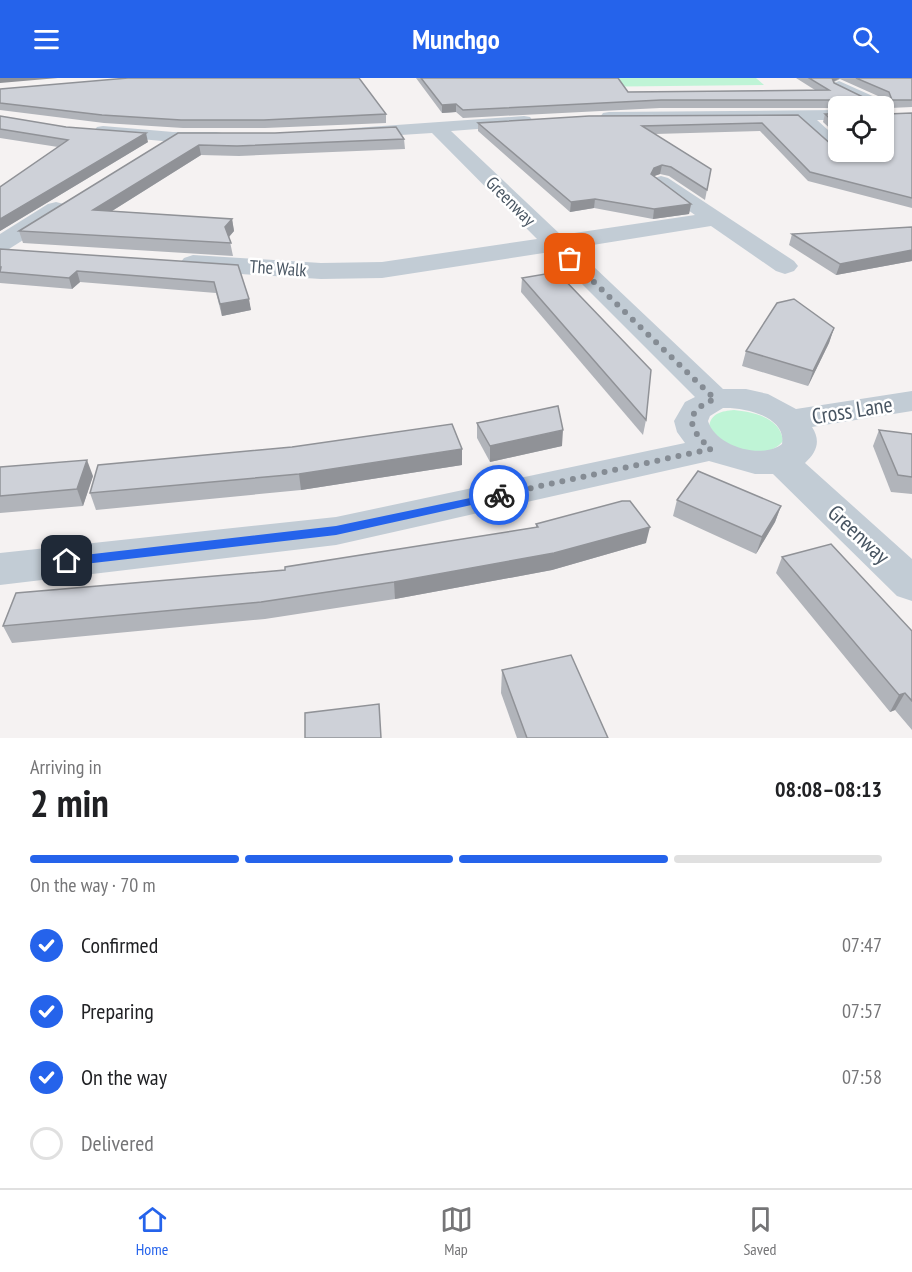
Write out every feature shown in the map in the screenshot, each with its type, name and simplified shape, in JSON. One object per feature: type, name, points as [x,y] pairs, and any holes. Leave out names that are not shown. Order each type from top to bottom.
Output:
[{"type":"street","points":[[839,86],[857,96]]},
{"type":"street","points":[[588,118],[828,115]]},
{"type":"street","points":[[802,116],[828,139]]},
{"type":"street","points":[[335,135],[544,120]]},
{"type":"street","name":"Greenway","points":[[437,128],[715,399]]},
{"type":"street","points":[[91,129],[173,137],[238,138]]},
{"type":"street","points":[[142,156],[173,137]]},
{"type":"street","points":[[661,182],[785,266]]},
{"type":"street","points":[[0,244],[71,200]]},
{"type":"street","name":"The Walk","points":[[174,262],[321,271],[382,270],[715,219]]},
{"type":"street","points":[[0,250],[35,253]]},
{"type":"street","points":[[734,397],[756,400],[776,409],[792,420],[799,432],[800,443],[794,453],[780,460],[764,463],[746,462],[711,449],[698,438],[691,425],[693,414],[701,405],[715,399],[734,397]]},
{"type":"street","name":"Cross Lane","points":[[792,420],[912,401]]},
{"type":"street","points":[[0,569],[336,531],[711,449]]},
{"type":"street","name":"Greenway","points":[[780,460],[912,584]]},
{"type":"green space","points":[[570,78],[756,78],[764,85],[575,87]]},
{"type":"green space","points":[[734,410],[750,412],[772,422],[781,433],[783,441],[774,449],[754,454],[731,448],[709,428],[714,416],[721,412]]},
{"type":"building","points":[[128,78],[359,78],[386,114],[264,120],[181,120],[102,115],[0,103],[0,89]]},
{"type":"building","points":[[421,78],[618,78],[628,92],[829,90],[809,78],[832,78],[834,83],[861,96],[828,96],[828,100],[661,100],[463,110],[456,104],[442,105]]},
{"type":"building","points":[[856,78],[912,78],[912,100],[894,100],[894,96],[890,96],[889,92]]},
{"type":"building","points":[[912,113],[912,198],[810,172],[762,123],[642,126],[711,169],[707,190],[671,167],[662,165],[654,168],[651,174],[691,204],[654,209],[595,199],[571,202],[478,123],[589,116],[798,115],[828,141],[828,162],[894,162],[894,114]]},
{"type":"building","points":[[0,116],[66,127],[146,133],[0,219],[0,187],[68,140],[0,129]]},
{"type":"building","points":[[396,127],[404,139],[237,146],[199,145],[93,210],[232,219],[225,227],[231,243],[19,231],[178,133],[275,133]]},
{"type":"building","points":[[912,227],[912,250],[840,264],[792,234]]},
{"type":"building","points":[[0,249],[238,265],[249,299],[220,304],[214,282],[77,271],[69,278],[0,272]]},
{"type":"building","points":[[557,272],[651,370],[646,420],[522,278]]},
{"type":"building","points":[[794,299],[834,328],[813,371],[746,351],[777,303]]},
{"type":"building","points":[[558,406],[563,430],[490,446],[477,423]]},
{"type":"building","points":[[452,424],[462,449],[299,474],[90,493],[98,465],[292,447]]},
{"type":"building","points":[[879,430],[912,434],[912,477],[898,475]]},
{"type":"building","points":[[87,460],[77,489],[0,496],[0,467]]},
{"type":"building","points":[[698,471],[781,506],[762,537],[677,500]]},
{"type":"building","points":[[622,501],[630,501],[650,527],[554,553],[394,582],[261,602],[3,626],[16,593],[285,570],[285,567],[538,527],[536,524]]},
{"type":"building","points":[[831,544],[912,631],[912,701],[905,693],[899,695],[782,557]]},
{"type":"building","points":[[571,655],[608,738],[527,738],[502,670]]},
{"type":"building","points":[[379,704],[381,738],[305,738],[305,713]]},
{"type":"way so far","points":[[499,495],[648,465],[711,449],[698,438],[691,425],[693,414],[701,405],[715,399],[570,259]]},
{"type":"route","points":[[67,561],[336,531],[499,495]]}]
